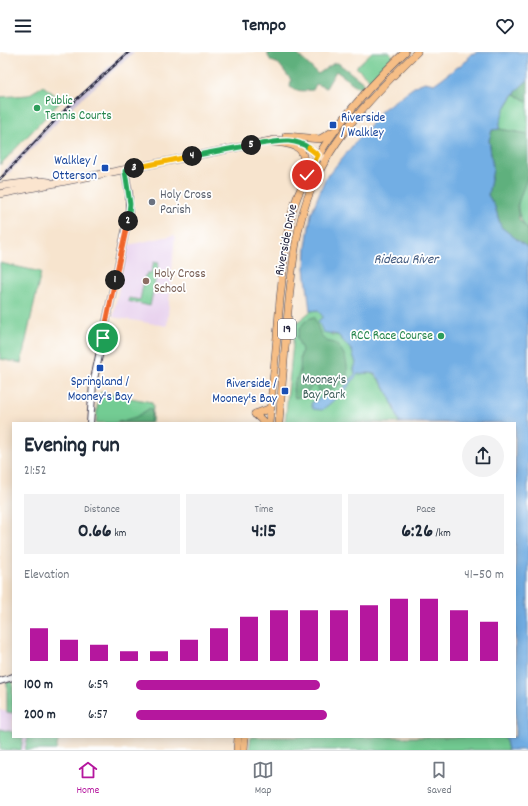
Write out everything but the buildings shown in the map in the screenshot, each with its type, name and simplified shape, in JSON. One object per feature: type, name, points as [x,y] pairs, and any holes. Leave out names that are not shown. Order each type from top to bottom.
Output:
[{"type":"main road","name":"Riverside Drive","points":[[269,422],[287,239],[298,196],[320,153],[373,86],[405,52]]},
{"type":"main road","name":"Riverside Drive","points":[[278,422],[290,287],[297,234],[309,195],[327,158],[362,110],[417,52]]},
{"type":"main road","points":[[245,145],[256,141],[286,136],[320,139],[338,129]]},
{"type":"main road","points":[[286,136],[303,141],[327,158]]},
{"type":"main road","points":[[0,194],[53,183],[125,171],[245,145],[283,140],[294,141],[320,153]]},
{"type":"main road","points":[[269,142],[287,143],[295,146],[302,153],[305,160],[305,167],[298,196]]},
{"type":"main road","points":[[0,186],[41,181],[53,183]]},
{"type":"main road","points":[[264,422],[255,414],[271,408]]},
{"type":"main road","points":[[236,750],[238,738]]},
{"type":"main road","points":[[244,750],[245,738]]},
{"type":"street","points":[[90,422],[93,384],[129,214],[129,194],[125,171]]},
{"type":"street","points":[[0,681],[12,677]]},
{"type":"shaded area","points":[[125,52],[134,52],[68,111],[6,176],[2,173],[64,107]]},
{"type":"shaded area","name":"Holy Cross School","points":[[175,235],[167,326],[113,317],[128,245]]},
{"type":"shaded area","points":[[0,710],[12,713],[12,738],[28,738],[25,750],[0,750]]},
{"type":"green space","points":[[268,52],[295,52],[318,74],[334,63],[338,63],[364,83],[363,86],[360,88],[356,86],[336,71],[326,88],[316,84],[313,90],[296,90],[290,87],[291,80],[279,64],[271,61],[268,56]]},
{"type":"green space","points":[[372,52],[389,52],[393,56],[371,81],[356,67]]},
{"type":"green space","points":[[528,80],[528,102],[515,94],[518,88]]},
{"type":"green space","points":[[43,86],[62,100],[0,165],[0,97],[28,95]]},
{"type":"green space","points":[[518,88],[515,94],[528,102],[528,134],[499,129],[500,116]]},
{"type":"green space","points":[[499,129],[528,134],[528,175],[517,206],[519,219],[528,230],[528,248],[501,227],[495,207],[488,195],[493,169],[489,140],[492,130]]},
{"type":"green space","points":[[528,175],[528,230],[520,216],[518,203],[521,189]]},
{"type":"green space","points":[[154,262],[159,263],[150,306],[128,301],[129,298],[140,300],[145,275],[146,276],[147,273],[151,273]]},
{"type":"green space","points":[[0,263],[41,272],[21,363],[0,359]]},
{"type":"green space","name":"Mooney's Bay Park","points":[[318,310],[324,317],[323,328],[332,335],[338,335],[352,351],[356,363],[354,369],[356,374],[372,374],[382,384],[393,405],[399,422],[285,422],[295,324],[311,311]]},
{"type":"green space","points":[[314,317],[323,338],[326,341],[334,343],[338,346],[344,354],[347,367],[347,377],[338,385],[326,392],[319,393],[319,389],[314,384],[304,395],[295,398],[293,389],[300,370],[302,350],[297,338],[304,322]]},
{"type":"green space","points":[[101,392],[151,402],[153,405],[152,422],[96,422],[98,395]]},
{"type":"green space","points":[[150,408],[152,412],[150,422],[118,422],[136,417]]},
{"type":"green space","points":[[12,680],[12,713],[7,712],[7,682]]},
{"type":"green space","points":[[0,729],[12,732],[12,738],[23,738],[21,750],[0,750]]},
{"type":"green space","points":[[28,738],[59,738],[56,750],[25,750]]},
{"type":"green space","points":[[251,738],[505,738],[508,750],[249,750]]},
{"type":"water","name":"Rideau River","points":[[477,52],[528,52],[528,80],[517,90],[505,108],[499,129],[492,130],[489,140],[493,169],[488,195],[495,207],[501,227],[528,248],[528,750],[508,750],[505,738],[516,738],[516,422],[399,422],[393,404],[381,382],[378,377],[370,373],[358,374],[344,392],[322,410],[313,409],[311,403],[325,396],[333,397],[342,390],[355,374],[354,369],[356,363],[352,351],[338,335],[323,332],[318,321],[323,317],[318,310],[310,311],[305,268],[306,247],[311,214],[325,179],[382,110],[417,85],[425,82],[434,84],[469,59],[468,57],[472,53],[474,54]]},
{"type":"railway","points":[[0,179],[66,109],[129,52]]},
{"type":"place","name":"Public Tennis Courts","points":[[37,108]]},
{"type":"place","name":"Riverside / Walkley","points":[[333,125]]},
{"type":"place","name":"Walkley / Otterson","points":[[105,168]]},
{"type":"place","name":"Holy Cross Parish","points":[[152,202]]},
{"type":"place","name":"Holy Cross School","points":[[146,281]]},
{"type":"place","name":"RCC Race Course","points":[[441,336]]},
{"type":"place","name":"Springland / Mooney's Bay","points":[[100,368]]},
{"type":"place","name":"Riverside / Mooney's Bay","points":[[285,391]]},
{"type":"route","points":[[103,338],[129,214],[130,204],[125,171],[245,145],[256,145],[275,140],[291,140],[298,142],[318,155],[307,175]]}]
